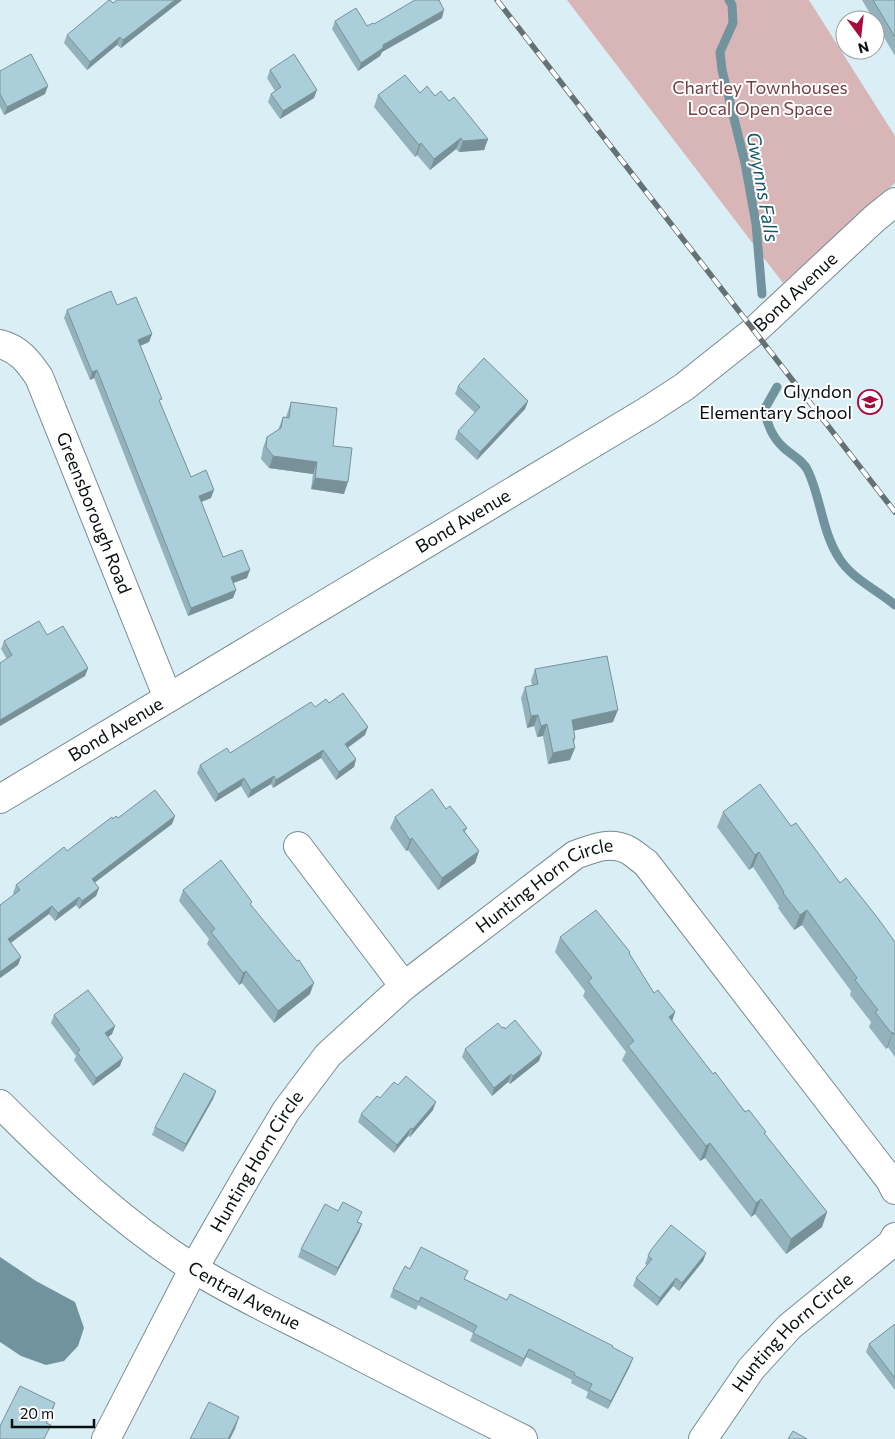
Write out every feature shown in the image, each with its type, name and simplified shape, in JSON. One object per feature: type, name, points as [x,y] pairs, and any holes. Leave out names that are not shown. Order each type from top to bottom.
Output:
[{"type":"street","name":"Bond Avenue","points":[[0,799],[631,421],[684,387],[753,332],[874,219],[895,202]]},
{"type":"street","name":"Greensborough Road","points":[[0,344],[11,347],[27,359],[39,377],[168,698]]},
{"type":"street","name":"Hunting Horn Circle","points":[[106,1439],[194,1268],[286,1111],[328,1055],[404,986],[576,856],[594,848],[610,845],[626,849],[646,863],[884,1172],[895,1190]]},
{"type":"street","points":[[298,846],[404,986]]},
{"type":"street","name":"Central Avenue","points":[[0,1104],[69,1171],[109,1206],[194,1268],[265,1308],[523,1439]]},
{"type":"street","name":"Hunting Horn Circle","points":[[704,1439],[751,1369],[789,1327],[892,1243],[895,1237]]},
{"type":"green space","name":"Chartley Townhouses Local Open Space","points":[[567,0],[809,0],[835,41],[835,60],[847,60],[895,136],[895,183],[783,283]]},
{"type":"water","points":[[0,1257],[36,1281],[75,1302],[84,1328],[78,1346],[64,1361],[46,1365],[21,1356],[0,1342]]},
{"type":"building","points":[[109,0],[113,3],[117,0],[175,0],[123,40],[120,37],[90,62],[67,35]]},
{"type":"building","points":[[415,0],[439,0],[444,10],[383,45],[383,48],[361,63],[335,21],[356,8],[367,26],[374,24]]},
{"type":"building","points":[[873,0],[895,0],[895,37],[885,20],[885,10],[879,10]]},
{"type":"building","points":[[31,54],[48,86],[7,107],[0,94],[0,71]]},
{"type":"building","points":[[294,54],[317,90],[283,111],[271,94],[281,87],[270,70]]},
{"type":"building","points":[[405,75],[420,93],[427,86],[435,96],[441,91],[449,101],[454,97],[488,139],[463,141],[461,138],[434,159],[421,143],[419,145],[378,95]]},
{"type":"building","points":[[111,291],[117,305],[136,297],[152,334],[138,340],[162,399],[159,400],[191,477],[206,470],[214,490],[199,496],[223,557],[242,550],[250,570],[231,577],[236,590],[191,608],[97,370],[92,372],[67,310]]},
{"type":"building","points":[[484,358],[528,401],[480,452],[458,431],[480,407],[458,386]]},
{"type":"building","points":[[291,402],[337,408],[333,446],[352,448],[348,482],[315,478],[317,462],[273,456],[266,447],[267,437],[281,428],[283,417],[289,418]]},
{"type":"building","points":[[39,621],[47,635],[63,626],[88,668],[0,720],[0,663],[12,655],[4,641]]},
{"type":"building","points":[[607,656],[618,710],[572,720],[575,748],[553,753],[547,724],[541,726],[538,715],[531,716],[525,687],[538,684],[535,669]]},
{"type":"building","points":[[343,693],[368,727],[345,744],[356,759],[339,772],[323,750],[276,780],[274,776],[251,790],[244,778],[218,794],[200,765],[227,748],[230,753],[311,702],[315,707],[326,699],[329,703]]},
{"type":"building","points":[[760,784],[791,826],[796,823],[840,883],[846,878],[895,942],[895,1035],[893,1032],[892,1034],[875,1012],[878,1010],[855,980],[857,978],[807,910],[800,915],[783,893],[759,852],[755,855],[723,812]]},
{"type":"building","points":[[432,789],[446,809],[450,806],[467,828],[463,830],[479,851],[442,878],[412,838],[410,840],[395,817]]},
{"type":"building","points":[[155,790],[175,816],[92,879],[99,888],[82,901],[79,897],[58,913],[52,906],[8,939],[21,957],[0,972],[0,905],[20,890],[16,885],[64,847],[67,851],[112,817],[113,819],[116,816],[118,818]]},
{"type":"building","points":[[221,860],[252,902],[250,904],[297,961],[299,960],[314,983],[278,1011],[246,971],[243,973],[211,932],[215,929],[183,890]]},
{"type":"building","points":[[596,910],[630,952],[654,993],[658,990],[675,1012],[669,1017],[713,1074],[715,1072],[745,1112],[749,1110],[766,1132],[764,1133],[827,1212],[791,1239],[761,1199],[756,1203],[710,1143],[706,1146],[628,1046],[634,1041],[588,981],[592,978],[560,937]]},
{"type":"building","points":[[88,990],[115,1026],[105,1033],[123,1058],[96,1078],[77,1052],[80,1050],[54,1015]]},
{"type":"building","points":[[515,1020],[542,1053],[494,1088],[465,1049],[498,1023],[505,1029]]},
{"type":"building","points":[[184,1073],[216,1091],[186,1144],[155,1127]]},
{"type":"building","points":[[406,1076],[436,1102],[397,1145],[361,1114],[377,1096],[380,1098],[394,1082],[398,1085]]},
{"type":"building","points":[[343,1202],[362,1212],[357,1222],[362,1224],[338,1268],[301,1249],[325,1204],[338,1211]]},
{"type":"building","points":[[671,1225],[706,1253],[682,1283],[676,1278],[660,1298],[636,1278],[652,1259],[648,1256],[651,1250]]},
{"type":"building","points":[[421,1247],[468,1271],[464,1279],[507,1300],[510,1294],[633,1358],[611,1401],[589,1390],[592,1384],[574,1375],[575,1373],[529,1349],[524,1359],[473,1333],[477,1326],[421,1297],[419,1302],[393,1289],[405,1266],[410,1269]]},
{"type":"building","points":[[895,1324],[895,1378],[869,1344]]},
{"type":"building","points":[[20,1386],[55,1403],[46,1423],[51,1425],[44,1439],[0,1439],[0,1426]]},
{"type":"building","points":[[209,1402],[239,1417],[228,1439],[190,1439]]},
{"type":"building","points":[[793,1431],[807,1439],[788,1439]]},
{"type":"waterway","name":"Gwynns Falls","points":[[729,0],[732,5],[733,23],[720,52],[722,70],[745,163],[756,224],[762,294]]},
{"type":"waterway","name":"Gwynns Falls","points":[[777,387],[764,410],[767,421],[779,443],[806,467],[816,492],[833,548],[851,572],[895,605]]},
{"type":"railway","points":[[497,0],[895,512]]},
{"type":"place","name":"Glyndon Elementary School","points":[[870,402]]}]
